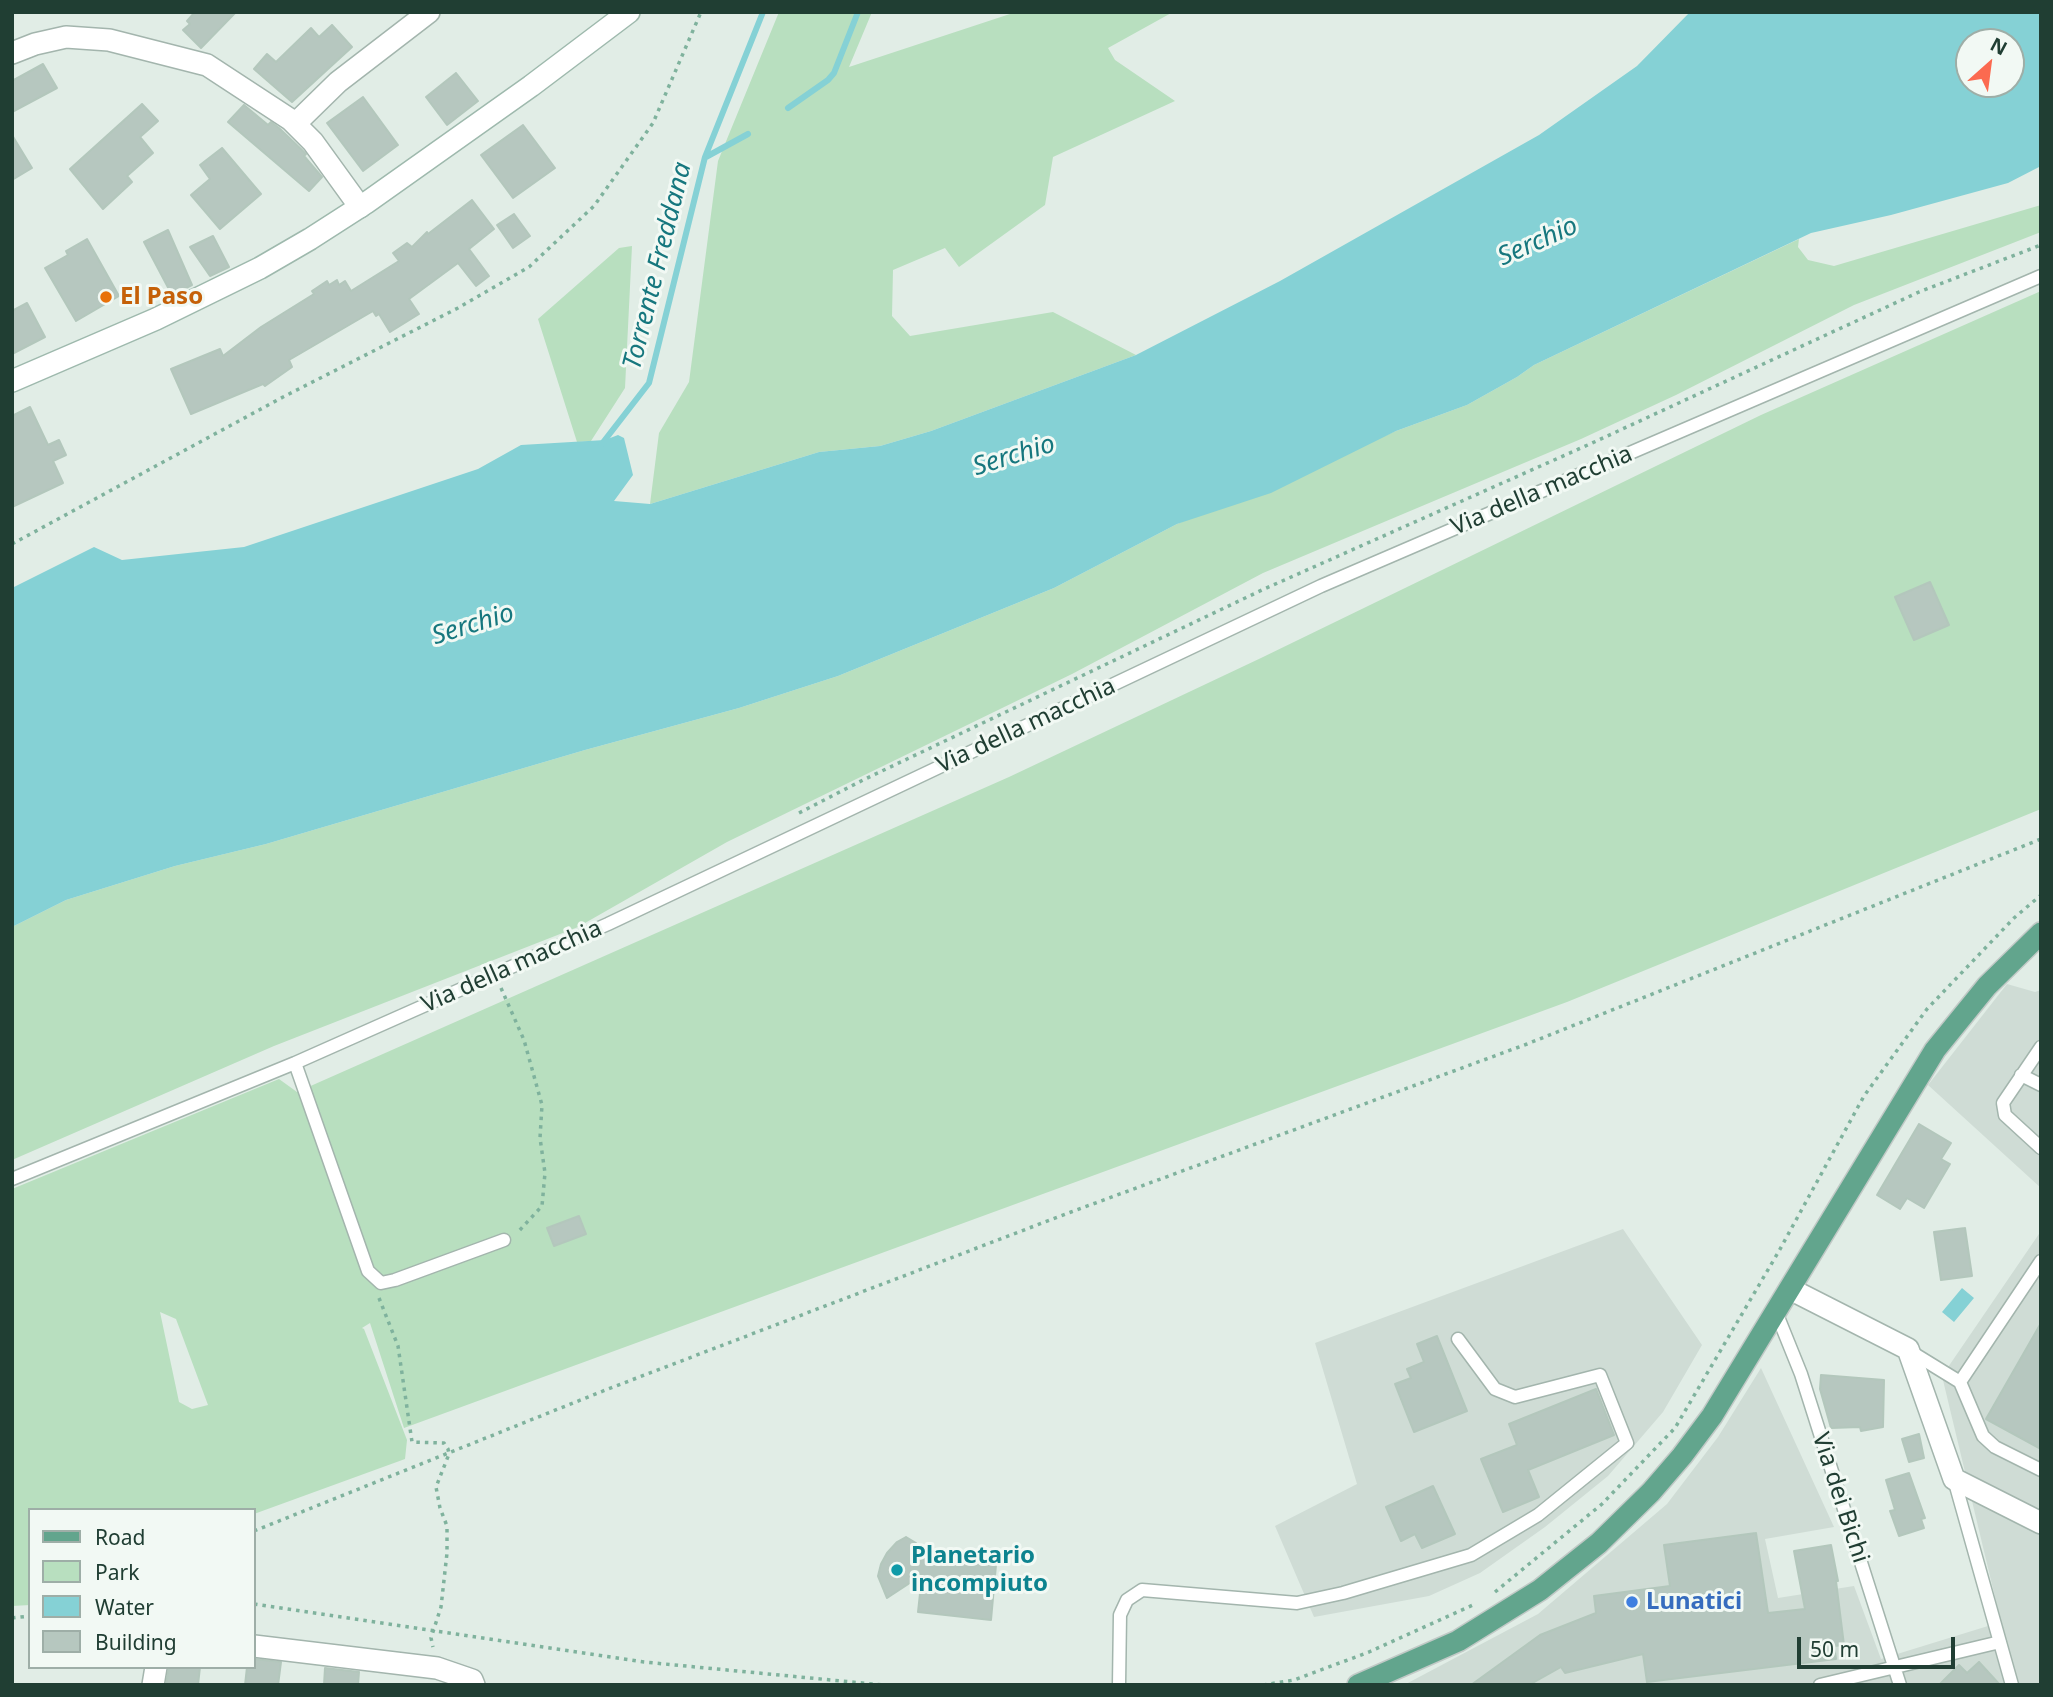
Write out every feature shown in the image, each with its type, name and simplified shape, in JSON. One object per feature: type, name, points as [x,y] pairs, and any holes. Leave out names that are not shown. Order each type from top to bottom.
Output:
[{"type":"main road","points":[[1358,1685],[1458,1641],[1540,1590],[1599,1543],[1651,1492],[1712,1416],[1935,1051],[1987,986],[2041,933]]},
{"type":"street","points":[[295,124],[346,76],[429,12]]},
{"type":"street","points":[[12,381],[156,319],[260,268],[360,207],[531,86],[628,12]]},
{"type":"street","points":[[12,53],[66,37],[109,40],[207,65],[295,124],[313,142],[360,207]]},
{"type":"street","points":[[1790,1289],[1908,1349],[1954,1479],[2041,1524]]},
{"type":"street","points":[[256,1646],[456,1678]]},
{"type":"lane","name":"Via della macchia","points":[[12,1179],[295,1063],[608,924],[1321,586],[2041,276]]},
{"type":"lane","points":[[2041,1046],[2003,1103],[2005,1115],[2041,1149]]},
{"type":"lane","points":[[295,1063],[368,1270],[381,1283],[504,1241]]},
{"type":"lane","points":[[2021,1075],[2041,1085]]},
{"type":"lane","points":[[1960,1382],[2041,1261]]},
{"type":"lane","name":"Via dei Bichi","points":[[1776,1312],[1801,1374],[1900,1685]]},
{"type":"lane","points":[[1119,1685],[1120,1615],[1127,1600],[1142,1590],[1297,1603],[1343,1593],[1471,1555],[1538,1515],[1628,1443],[1600,1375],[1515,1397],[1495,1389],[1458,1339]]},
{"type":"lane","points":[[1908,1349],[1960,1382],[1983,1436],[1995,1447],[2041,1470]]},
{"type":"lane","points":[[1954,1479],[2012,1685]]},
{"type":"lane","points":[[1820,1685],[2000,1642]]},
{"type":"path","points":[[12,544],[283,397],[458,308],[529,267],[594,206],[653,123],[701,12]]},
{"type":"path","points":[[863,780],[1262,590],[1919,292],[2041,244]]},
{"type":"path","points":[[256,1530],[608,1389],[1071,1212],[1527,1044],[2041,839]]},
{"type":"path","points":[[1486,1599],[1602,1504],[1675,1428],[1779,1251],[1864,1096],[1927,1009],[2014,918],[2041,895]]},
{"type":"path","points":[[504,1241],[521,1230],[542,1206],[545,1173],[540,1138],[542,1105],[524,1040],[506,999]]},
{"type":"path","points":[[368,1270],[398,1346],[412,1442],[444,1443],[449,1454],[436,1487],[447,1526],[447,1553],[441,1607],[431,1639],[456,1678]]},
{"type":"path","points":[[256,1604],[644,1662],[884,1685]]},
{"type":"path","points":[[1263,1685],[1294,1680],[1369,1653],[1475,1604]]},
{"type":"shaded area","points":[[2007,984],[2035,992],[2041,990],[2041,1188],[1928,1085]]},
{"type":"shaded area","points":[[1623,1229],[1702,1345],[1663,1412],[1608,1476],[1545,1527],[1480,1573],[1429,1596],[1314,1617],[1275,1526],[1357,1484],[1315,1343]]},
{"type":"shaded area","points":[[2041,1231],[2041,1685],[1404,1685],[1538,1614],[1667,1504],[1718,1437],[1761,1368],[1834,1527],[1765,1539],[1778,1598],[1854,1586],[1881,1659],[2001,1622],[1942,1376]]},
{"type":"green space","points":[[779,12],[872,12],[849,67],[1016,12],[1173,12],[1108,48],[1115,60],[1175,101],[1053,157],[1045,205],[959,267],[945,248],[893,270],[892,316],[910,336],[1053,312],[1136,355],[931,431],[880,446],[819,452],[650,504],[659,433],[689,382],[718,161]]},
{"type":"green space","points":[[2041,205],[2041,232],[1854,305],[1676,395],[1581,439],[1263,573],[1072,674],[727,842],[578,927],[274,1046],[12,1160],[12,927],[66,900],[175,866],[266,844],[585,750],[739,708],[838,676],[1054,588],[1177,524],[1396,431],[1467,405],[1534,365],[1799,239],[1798,247],[1808,260],[1834,266]]},
{"type":"green space","points":[[632,246],[625,388],[591,441],[577,442],[538,319],[619,248]]},
{"type":"green space","points":[[2041,291],[2041,809],[1567,1002],[404,1428],[370,1323],[362,1328],[407,1440],[405,1459],[256,1513],[256,1508],[28,1508],[28,1605],[12,1606],[12,1189],[279,1079],[297,1092],[1009,777],[1761,415]],"holes":[[[160,1312],[176,1319],[208,1405],[192,1409],[179,1402]]]},
{"type":"water","name":"Serchio","points":[[1690,12],[2041,12],[2041,166],[2008,183],[1891,215],[1811,233],[1534,365],[1467,405],[1396,431],[1271,493],[1177,524],[1054,588],[838,676],[739,708],[585,750],[266,844],[175,866],[66,900],[12,927],[12,588],[94,547],[122,560],[244,547],[478,469],[521,445],[605,440],[618,435],[624,438],[633,475],[614,501],[650,504],[819,452],[880,446],[931,431],[1136,355],[1280,281],[1539,135],[1637,66]]},
{"type":"water","points":[[1962,1288],[1974,1298],[1954,1322],[1942,1312]]},
{"type":"building","points":[[195,12],[236,12],[201,48],[183,30],[190,24],[187,21]]},
{"type":"building","points":[[332,25],[352,47],[292,102],[254,69],[267,54],[276,62],[311,28],[319,37]]},
{"type":"building","points":[[43,64],[57,88],[12,112],[12,81]]},
{"type":"building","points":[[456,73],[478,101],[447,125],[426,97]]},
{"type":"building","points":[[363,97],[398,145],[363,171],[327,123]]},
{"type":"building","points":[[142,104],[158,121],[140,137],[153,153],[127,176],[132,182],[103,209],[70,169]]},
{"type":"building","points":[[244,105],[268,125],[271,122],[279,128],[306,154],[304,156],[322,177],[309,191],[228,122]]},
{"type":"building","points":[[523,125],[555,168],[513,198],[481,155]]},
{"type":"building","points":[[12,135],[32,168],[12,180]]},
{"type":"building","points":[[222,148],[261,194],[220,229],[191,195],[210,179],[200,165]]},
{"type":"building","points":[[472,200],[494,229],[469,249],[489,276],[476,286],[458,263],[409,299],[419,314],[390,332],[379,314],[376,316],[373,311],[289,360],[292,367],[265,386],[263,384],[191,414],[171,369],[220,349],[223,356],[261,327],[314,294],[312,291],[327,281],[329,285],[337,280],[339,285],[345,281],[351,291],[399,261],[393,253],[407,243],[412,247],[427,232],[428,234]]},
{"type":"building","points":[[514,214],[530,236],[513,248],[497,225]]},
{"type":"building","points":[[168,230],[192,285],[172,295],[144,242]]},
{"type":"building","points":[[213,236],[229,267],[210,276],[190,247]]},
{"type":"building","points":[[87,239],[119,296],[76,321],[45,268],[68,255],[66,251]]},
{"type":"building","points":[[27,303],[45,337],[12,354],[12,311]]},
{"type":"building","points":[[30,407],[48,445],[59,440],[66,455],[53,461],[63,483],[12,507],[12,416]]},
{"type":"building","points":[[1930,582],[1949,625],[1914,640],[1895,597]]},
{"type":"building","points":[[1919,1124],[1951,1143],[1941,1159],[1950,1164],[1924,1208],[1907,1198],[1900,1209],[1877,1195]]},
{"type":"building","points":[[579,1216],[586,1234],[554,1246],[547,1228]]},
{"type":"building","points":[[1965,1228],[1972,1276],[1941,1280],[1934,1232]]},
{"type":"building","points":[[2041,1323],[2041,1449],[1986,1419]]},
{"type":"building","points":[[1437,1336],[1467,1411],[1414,1432],[1395,1384],[1411,1378],[1407,1369],[1424,1362],[1417,1344]]},
{"type":"building","points":[[1821,1375],[1884,1380],[1883,1427],[1861,1431],[1860,1427],[1831,1428],[1820,1389]]},
{"type":"building","points":[[1596,1389],[1614,1435],[1528,1470],[1539,1497],[1503,1512],[1481,1459],[1517,1445],[1509,1424]]},
{"type":"building","points":[[1919,1434],[1924,1458],[1909,1462],[1902,1439]]},
{"type":"building","points":[[1909,1473],[1925,1518],[1921,1519],[1924,1528],[1899,1536],[1890,1511],[1895,1510],[1886,1480]]},
{"type":"building","points":[[1433,1486],[1455,1534],[1422,1548],[1415,1534],[1401,1541],[1386,1507]]},
{"type":"building","points":[[1756,1533],[1768,1613],[1805,1609],[1794,1551],[1831,1545],[1838,1581],[1844,1645],[1834,1646],[1836,1659],[1647,1682],[1643,1654],[1565,1673],[1561,1667],[1529,1685],[1471,1685],[1540,1635],[1596,1613],[1594,1596],[1670,1586],[1664,1545]]},
{"type":"building","points":[[906,1537],[916,1543],[918,1557],[996,1565],[991,1620],[918,1612],[922,1575],[887,1598],[878,1576],[881,1564],[897,1542]]},
{"type":"building","points":[[256,1659],[281,1662],[278,1685],[245,1685],[247,1669],[256,1669]]},
{"type":"building","points":[[1979,1662],[2000,1685],[1939,1685],[1959,1665],[1967,1673]]},
{"type":"building","points":[[325,1668],[359,1672],[358,1685],[324,1685]]},
{"type":"building","points":[[169,1669],[200,1669],[198,1685],[166,1685]]},
{"type":"waterway","name":"Torrente Freddana","points":[[601,445],[649,383],[705,157],[763,12]]},
{"type":"waterway","points":[[788,108],[834,73],[858,12]]},
{"type":"waterway","points":[[706,157],[748,134]]},
{"type":"place","name":"El Paso","points":[[106,297]]},
{"type":"place","name":"Planetario incompiuto","points":[[897,1570]]},
{"type":"place","name":"Lunatici","points":[[1632,1602]]}]
